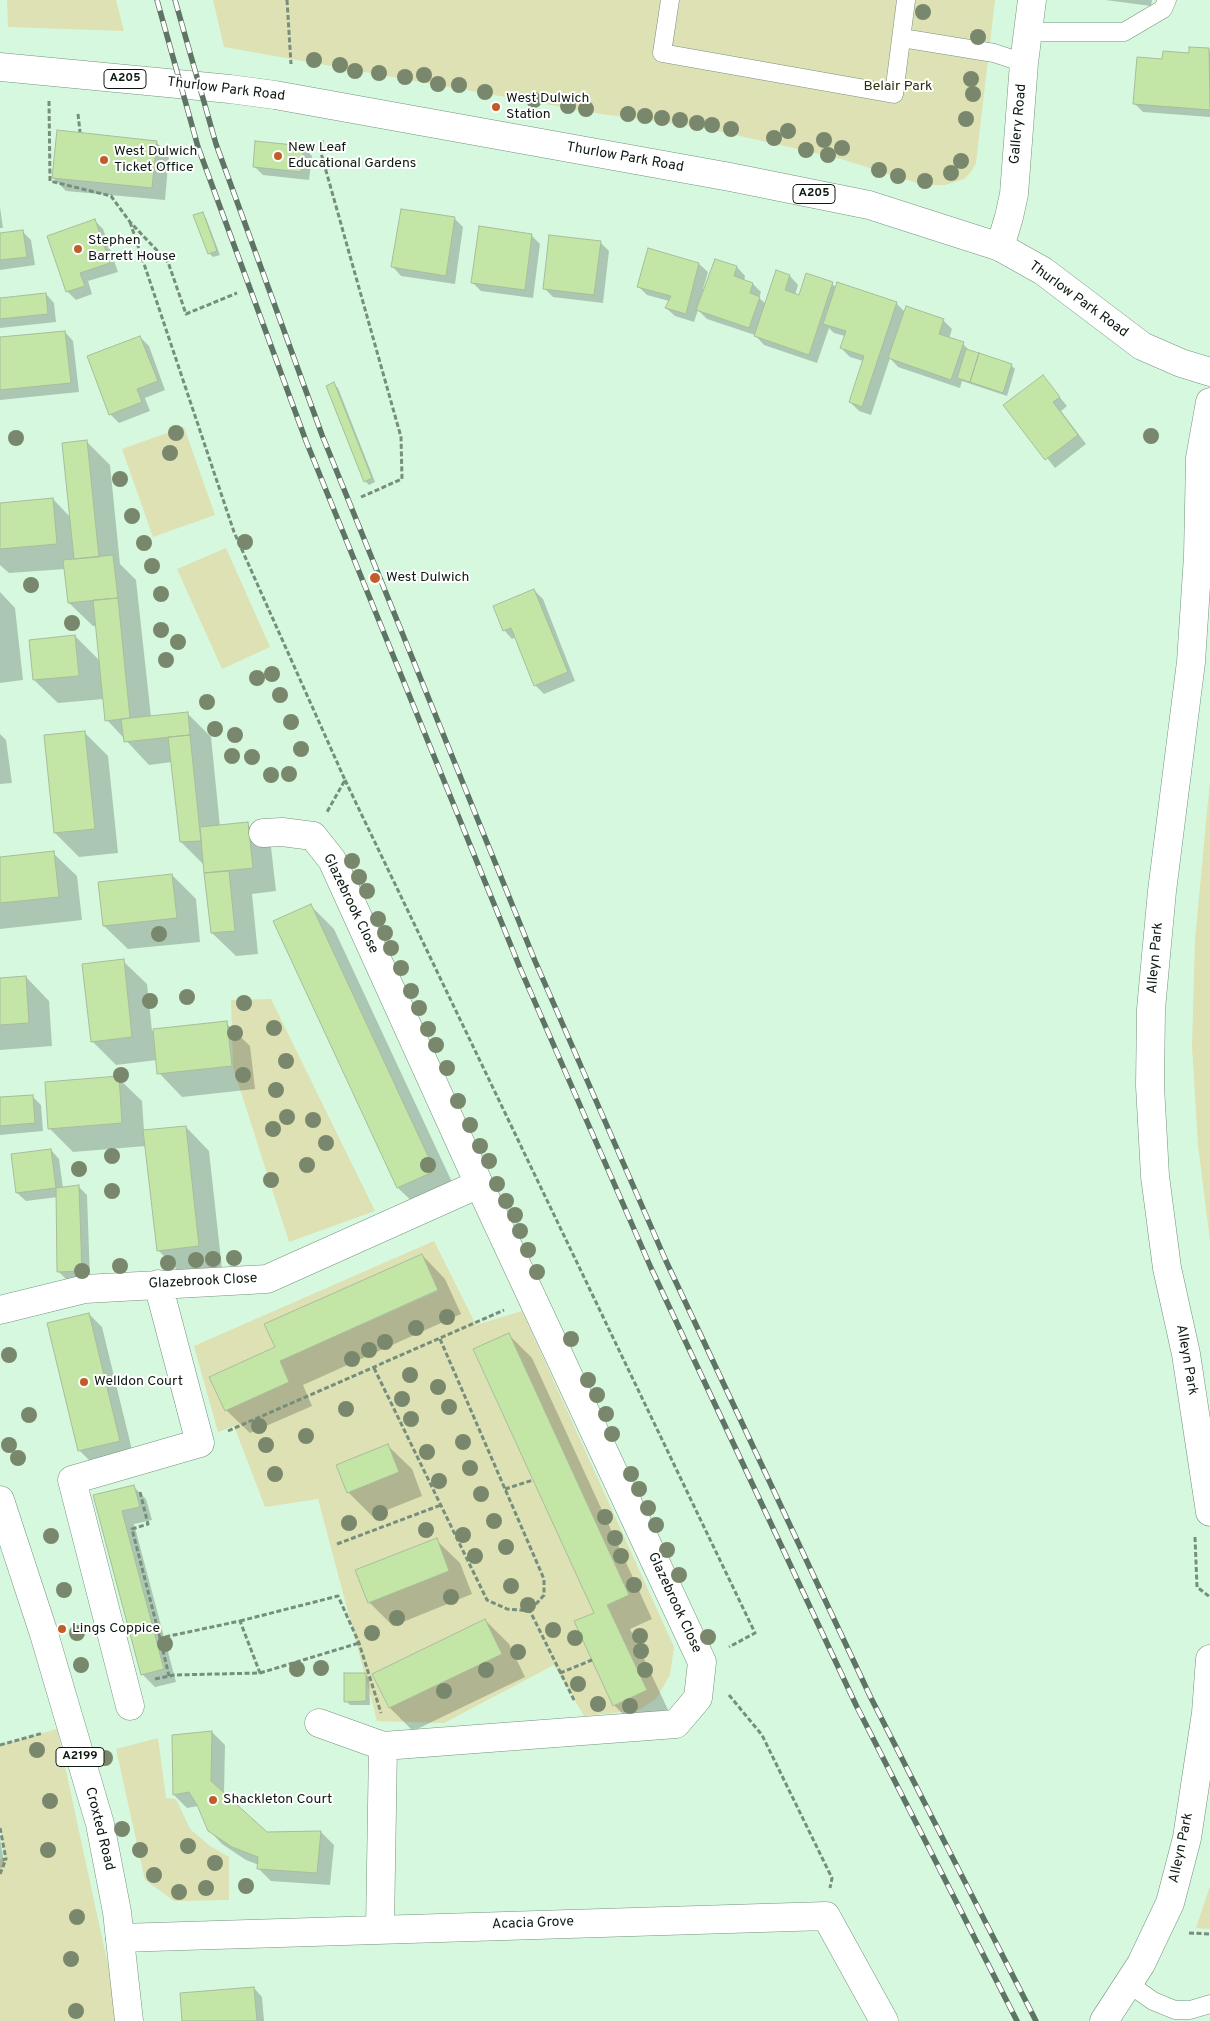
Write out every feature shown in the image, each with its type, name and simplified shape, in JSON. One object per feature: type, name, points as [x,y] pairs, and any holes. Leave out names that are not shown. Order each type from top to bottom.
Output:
[{"type":"main road","name":"Gallery Road","points":[[1000,247],[1014,194],[1024,62],[1032,0]]},
{"type":"main road","name":"Thurlow Park Road","points":[[0,67],[220,88],[275,96],[730,177],[869,206],[1000,247],[1043,272],[1142,346],[1180,363],[1210,372]]},
{"type":"main road","name":"Alleyn Park","points":[[1202,1521],[1186,1354],[1168,1268],[1155,1176],[1150,1086],[1152,1009],[1161,901],[1191,662],[1198,556],[1200,458],[1210,402]]},
{"type":"main road","points":[[263,833],[282,832],[313,836]]},
{"type":"main road","name":"Glazebrook Close","points":[[313,836],[332,860],[479,1184],[702,1662],[698,1698],[676,1724],[589,1729],[383,1746]]},
{"type":"main road","name":"Glazebrook Close","points":[[0,1310],[85,1289],[267,1279],[479,1184]]},
{"type":"main road","points":[[128,1696],[72,1480],[200,1443],[158,1284]]},
{"type":"main road","name":"Croxted Road","points":[[0,1500],[100,1824],[109,1865],[120,1938],[129,2021]]},
{"type":"main road","name":"Alleyn Park","points":[[1104,2021],[1141,1964],[1170,1903],[1187,1838],[1206,1713],[1210,1659]]},
{"type":"main road","points":[[319,1723],[383,1746],[380,1929]]},
{"type":"main road","points":[[826,1916],[884,2021]]},
{"type":"main road","name":"Acacia Grove","points":[[120,1938],[826,1916]]},
{"type":"lane","points":[[670,0],[662,53],[894,94],[906,0]]},
{"type":"lane","points":[[1028,32],[1124,32],[1163,8],[1167,0]]},
{"type":"lane","points":[[902,38],[994,53],[1024,62]]},
{"type":"lane","points":[[1129,1984],[1153,2001],[1175,2010],[1190,2010],[1210,2004]]},
{"type":"path","points":[[287,0],[291,64]]},
{"type":"path","points":[[48,72],[50,181],[111,196],[130,222],[168,262],[186,314],[236,293]]},
{"type":"path","points":[[78,114],[80,132]]},
{"type":"path","points":[[322,140],[321,153],[400,437],[402,479],[361,497]]},
{"type":"path","points":[[78,181],[80,187]]},
{"type":"path","points":[[130,222],[234,532],[345,780],[755,1633],[702,1662],[762,1735],[819,1851],[832,1878],[826,1916]]},
{"type":"path","points":[[313,836],[345,780]]},
{"type":"path","points":[[200,1443],[532,1298]]},
{"type":"path","points":[[440,1339],[544,1579],[544,1595],[530,1611]]},
{"type":"path","points":[[374,1368],[487,1600],[507,1609],[530,1611]]},
{"type":"path","points":[[132,1462],[148,1524],[132,1529],[170,1676]]},
{"type":"path","points":[[505,1489],[533,1480]]},
{"type":"path","points":[[337,1544],[441,1505]]},
{"type":"path","points":[[1202,1521],[1196,1587],[1210,1597]]},
{"type":"path","points":[[160,1638],[240,1621],[338,1596],[359,1643],[381,1714],[383,1746]]},
{"type":"path","points":[[530,1611],[589,1729]]},
{"type":"path","points":[[240,1621],[260,1673]]},
{"type":"path","points":[[128,1696],[170,1676],[260,1673],[359,1643]]},
{"type":"path","points":[[560,1673],[592,1660]]},
{"type":"path","points":[[0,1745],[70,1724]]},
{"type":"path","points":[[0,1828],[6,1859],[0,1874]]},
{"type":"path","points":[[0,1860],[6,1859]]},
{"type":"path","points":[[1186,1932],[1210,1934]]},
{"type":"green space","points":[[7,0],[116,0],[124,31],[8,27]]},
{"type":"green space","name":"Belair Park","points":[[213,0],[995,0],[976,163],[964,179],[945,185],[930,185],[917,183],[838,158],[700,127],[601,114],[224,47]]},
{"type":"green space","points":[[184,427],[215,515],[153,537],[122,449]]},
{"type":"green space","points":[[226,548],[270,647],[222,669],[177,569]]},
{"type":"green space","points":[[1210,780],[1210,1241],[1198,1145],[1192,1046],[1195,940]]},
{"type":"green space","points":[[271,999],[375,1211],[289,1242],[233,1067],[231,1000]]},
{"type":"green space","points":[[434,1241],[476,1325],[522,1311],[674,1647],[670,1675],[656,1699],[639,1710],[584,1716],[554,1665],[444,1723],[377,1721],[318,1499],[265,1507],[234,1426],[218,1432],[194,1346]],"holes":[[[422,1254],[438,1291],[280,1361],[289,1382],[225,1410],[210,1376],[275,1347],[264,1324]],[[509,1334],[629,1595],[607,1605],[647,1690],[614,1706],[575,1621],[594,1613],[473,1350]],[[388,1445],[399,1472],[347,1492],[336,1465]],[[436,1538],[449,1571],[368,1603],[355,1570]],[[485,1619],[502,1654],[388,1708],[372,1674]]]},
{"type":"green space","points":[[57,1729],[121,2021],[0,2021],[0,1860],[5,1859],[0,1828],[0,1745]]},
{"type":"green space","points":[[158,1738],[166,1798],[176,1799],[190,1829],[210,1846],[229,1857],[229,1900],[174,1901],[145,1880],[116,1749]]},
{"type":"green space","points":[[1210,1886],[1210,1929],[1196,1928]]},
{"type":"building","points":[[1189,47],[1209,48],[1210,110],[1133,104],[1137,57],[1162,59],[1163,51],[1189,53]]},
{"type":"building","name":"West Dulwich Ticket Office","points":[[57,130],[157,141],[152,188],[52,178]]},
{"type":"building","name":"New Leaf Educational Gardens","points":[[255,141],[304,146],[301,172],[253,167]]},
{"type":"building","points":[[401,209],[455,217],[446,276],[391,267]]},
{"type":"building","points":[[203,212],[217,251],[208,254],[193,215]]},
{"type":"building","name":"Stephen Barrett House","points":[[95,219],[110,263],[80,273],[85,286],[66,292],[47,236]]},
{"type":"building","points":[[479,226],[532,234],[525,290],[471,283]]},
{"type":"building","points":[[23,230],[27,257],[0,260],[0,233]]},
{"type":"building","points":[[549,235],[601,241],[594,295],[543,289]]},
{"type":"building","points":[[648,248],[699,263],[686,314],[665,308],[671,296],[637,287]]},
{"type":"building","points":[[715,259],[737,266],[734,276],[753,283],[750,293],[760,297],[749,328],[696,310]]},
{"type":"building","points":[[776,270],[790,275],[785,290],[799,295],[806,273],[833,282],[809,355],[754,336]]},
{"type":"building","points":[[837,282],[897,302],[862,407],[849,402],[864,356],[840,348],[846,331],[823,324]]},
{"type":"building","points":[[46,293],[48,314],[0,319],[0,298]]},
{"type":"building","points":[[906,306],[944,319],[939,334],[964,342],[951,380],[888,358]]},
{"type":"building","points":[[65,331],[71,383],[0,390],[0,337]]},
{"type":"building","points":[[140,336],[158,381],[137,389],[142,402],[109,415],[87,356]]},
{"type":"building","points":[[966,349],[979,353],[970,382],[957,378]]},
{"type":"building","points":[[979,353],[1012,364],[1003,393],[970,382]]},
{"type":"building","points":[[1043,375],[1060,397],[1053,402],[1078,435],[1045,460],[1003,405]]},
{"type":"building","points":[[334,382],[372,478],[364,482],[326,386]]},
{"type":"building","points":[[87,440],[99,557],[74,559],[62,443]]},
{"type":"building","points":[[53,498],[57,544],[0,549],[0,503]]},
{"type":"building","points":[[113,555],[118,598],[68,603],[63,560]]},
{"type":"building","points":[[534,589],[568,672],[534,686],[511,628],[503,631],[493,606]]},
{"type":"building","points":[[118,598],[130,718],[105,721],[93,600]]},
{"type":"building","points":[[75,635],[79,676],[33,680],[29,640]]},
{"type":"building","points":[[188,712],[190,735],[124,742],[121,719]]},
{"type":"building","points":[[85,731],[95,829],[54,833],[44,735]]},
{"type":"building","points":[[190,735],[201,841],[180,842],[168,737]]},
{"type":"building","points":[[248,822],[253,868],[204,873],[200,827]]},
{"type":"building","points":[[54,851],[59,897],[0,903],[0,857]]},
{"type":"building","points":[[229,871],[235,931],[211,933],[204,873]]},
{"type":"building","points":[[172,874],[177,918],[103,926],[98,882]]},
{"type":"building","points":[[311,904],[435,1171],[397,1188],[273,921]]},
{"type":"building","points":[[124,959],[132,1037],[91,1042],[82,964]]},
{"type":"building","points":[[26,976],[29,1023],[0,1025],[0,978]]},
{"type":"building","points":[[227,1021],[232,1066],[157,1074],[153,1029]]},
{"type":"building","points":[[119,1076],[122,1123],[48,1129],[45,1082]]},
{"type":"building","points":[[33,1095],[35,1123],[0,1126],[0,1097]]},
{"type":"building","points":[[186,1126],[199,1246],[157,1251],[143,1130]]},
{"type":"building","points":[[51,1149],[56,1188],[16,1193],[11,1154]]},
{"type":"building","points":[[79,1185],[82,1271],[57,1272],[56,1188]]},
{"type":"building","points":[[422,1254],[438,1290],[280,1361],[289,1382],[225,1411],[209,1377],[275,1347],[264,1324]]},
{"type":"building","name":"Welldon Court","points":[[89,1313],[120,1441],[78,1451],[47,1323]]},
{"type":"building","points":[[509,1333],[629,1595],[607,1605],[647,1690],[613,1706],[574,1621],[594,1613],[473,1349]]},
{"type":"building","points":[[388,1444],[399,1472],[347,1493],[336,1465]]},
{"type":"building","points":[[134,1485],[140,1507],[122,1511],[164,1669],[141,1675],[93,1495]]},
{"type":"building","points":[[437,1538],[449,1571],[368,1603],[355,1570]]},
{"type":"building","points":[[485,1619],[502,1654],[389,1708],[372,1674]]},
{"type":"building","points":[[344,1673],[366,1673],[366,1701],[344,1702]]},
{"type":"building","name":"Shackleton Court","points":[[212,1731],[211,1781],[267,1832],[321,1831],[317,1873],[257,1869],[258,1857],[232,1847],[208,1831],[189,1792],[173,1795],[172,1735]]},
{"type":"building","points":[[254,1987],[257,2021],[182,2021],[180,1993]]},
{"type":"railway","points":[[157,0],[198,147],[306,441],[520,968],[651,1268],[856,1705],[1017,2021]]},
{"type":"railway","points":[[175,0],[216,144],[322,435],[535,961],[666,1261],[871,1698],[1036,2021]]},
{"type":"place","name":"West Dulwich Station","points":[[496,107]]},
{"type":"place","name":"New Leaf Educational Gardens","points":[[278,156]]},
{"type":"place","name":"West Dulwich Ticket Office","points":[[104,160]]},
{"type":"place","name":"Stephen Barrett House","points":[[78,249]]},
{"type":"place","name":"West Dulwich","points":[[375,578]]},
{"type":"place","name":"Welldon Court","points":[[84,1382]]},
{"type":"place","name":"Lings Coppice","points":[[62,1629]]},
{"type":"place","name":"Shackleton Court","points":[[213,1800]]}]
